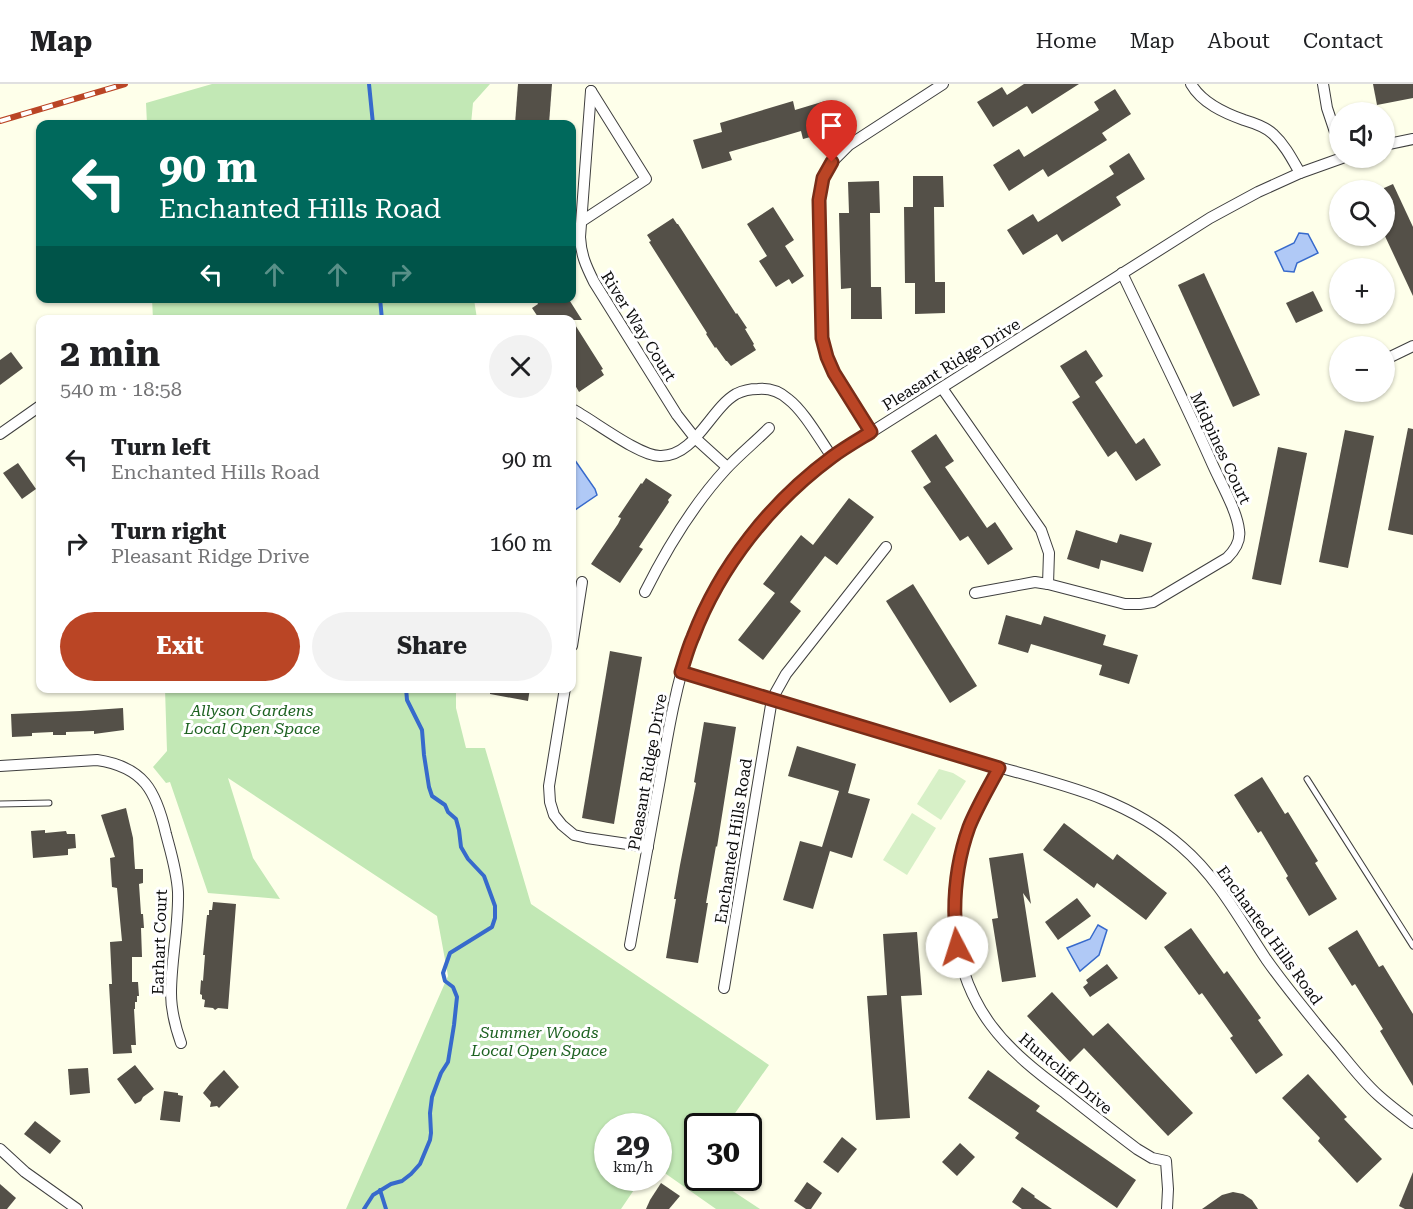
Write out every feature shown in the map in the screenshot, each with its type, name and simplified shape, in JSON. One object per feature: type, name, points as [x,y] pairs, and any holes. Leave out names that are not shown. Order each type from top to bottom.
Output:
[{"type":"street","points":[[871,432],[834,373],[822,338],[819,200],[823,178],[832,162],[849,145],[942,84]]},
{"type":"street","points":[[1191,84],[1196,92],[1220,110],[1272,133],[1300,173]]},
{"type":"street","points":[[1323,84],[1329,114]]},
{"type":"street","name":"River Way Court","points":[[582,221],[646,178],[591,91],[580,237],[581,252],[586,267],[662,392],[695,438],[727,467]]},
{"type":"street","points":[[1395,143],[1413,139]]},
{"type":"street","name":"Pleasant Ridge Drive","points":[[630,945],[681,672],[693,636],[715,590],[761,524],[791,491],[832,457],[871,432],[1210,218],[1258,192],[1329,163]]},
{"type":"street","name":"Midpines Court","points":[[975,593],[1035,582],[1125,604],[1153,602],[1227,558],[1239,541],[1236,516],[1122,273]]},
{"type":"street","points":[[1395,355],[1413,346]]},
{"type":"street","points":[[576,412],[640,450],[654,456],[664,456],[683,449],[735,395],[748,389],[764,388],[789,399],[800,410],[832,457]]},
{"type":"street","points":[[942,388],[1041,530],[1049,553],[1048,584]]},
{"type":"street","points":[[0,435],[36,409]]},
{"type":"street","points":[[645,592],[680,528],[703,495],[727,467],[769,428]]},
{"type":"street","name":"Enchanted Hills Road","points":[[724,988],[772,699],[786,674],[886,547]]},
{"type":"street","points":[[576,620],[582,582]]},
{"type":"street","name":"Enchanted Hills Road","points":[[681,672],[999,768],[1086,791],[1121,806],[1157,826],[1183,847],[1217,884],[1290,992],[1376,1094],[1413,1123]]},
{"type":"street","points":[[564,693],[549,786],[554,815],[574,835],[648,847]]},
{"type":"street","name":"Earhart Court","points":[[0,766],[97,760],[126,768],[149,788],[161,813],[175,868],[178,891],[171,994],[173,1019],[181,1043]]},
{"type":"street","name":"Huntcliff Drive","points":[[999,768],[970,825],[959,861],[954,922],[957,947],[964,972],[974,997],[991,1025],[1015,1052],[1038,1073],[1137,1149],[1152,1158],[1166,1161],[1167,1209]]},
{"type":"street","points":[[0,1149],[25,1172],[77,1209]]},
{"type":"lane","points":[[1307,779],[1413,946]]},
{"type":"lane","points":[[0,804],[49,803]]},
{"type":"green space","points":[[212,84],[490,84],[473,103],[471,120],[147,120],[146,103]]},
{"type":"green space","points":[[152,303],[475,303],[476,315],[153,315]]},
{"type":"green space","name":"Summer Woods Local Open Space","points":[[165,693],[456,693],[456,708],[466,748],[485,748],[531,904],[769,1065],[735,1113],[684,1113],[684,1187],[672,1178],[672,1113],[594,1113],[594,1191],[633,1191],[621,1209],[346,1209],[448,976],[437,916],[228,778],[253,858],[280,899],[208,893],[170,782],[166,783],[153,767],[167,751]]},
{"type":"green space","points":[[939,769],[953,773],[966,781],[941,820],[917,804]]},
{"type":"green space","points":[[912,813],[936,828],[907,875],[883,860]]},
{"type":"green space","name":"Summer Woods Local Open Space","points":[[690,1191],[733,1191],[760,1209],[716,1209]]},
{"type":"water","points":[[1299,233],[1308,234],[1318,253],[1297,263],[1294,272],[1284,271],[1275,252],[1294,243]]},
{"type":"water","points":[[576,462],[595,489],[597,495],[576,509]]},
{"type":"water","points":[[1098,925],[1107,930],[1099,955],[1080,971],[1067,948],[1090,939]]},
{"type":"building","points":[[518,84],[552,84],[549,120],[515,120]]},
{"type":"building","points":[[1024,84],[1079,84],[1032,114],[1027,106],[993,127],[977,102],[1002,87],[1007,95]]},
{"type":"building","points":[[1373,84],[1413,84],[1413,98],[1376,102]]},
{"type":"building","points":[[1115,89],[1131,114],[1102,133],[1107,140],[1048,177],[1043,169],[1009,191],[993,165],[1019,149],[1024,157],[1099,110],[1094,102]]},
{"type":"building","points":[[793,101],[795,110],[825,101],[833,131],[803,139],[801,131],[729,152],[732,160],[702,169],[693,140],[722,132],[720,123]]},
{"type":"building","points":[[1129,153],[1145,179],[1116,197],[1121,205],[1062,242],[1057,234],[1023,255],[1007,230],[1033,214],[1038,222],[1114,174],[1109,166]]},
{"type":"building","points":[[913,176],[943,176],[944,207],[934,207],[935,282],[945,282],[945,313],[915,314],[915,283],[905,283],[904,207],[913,207]]},
{"type":"building","points":[[879,181],[880,213],[870,213],[871,287],[881,287],[882,319],[851,319],[851,288],[841,289],[839,213],[849,213],[848,182]]},
{"type":"building","points":[[1395,188],[1413,227],[1413,296],[1390,246],[1395,246]]},
{"type":"building","points":[[773,207],[794,240],[785,246],[804,276],[792,284],[789,279],[776,287],[759,261],[767,256],[747,224]]},
{"type":"building","points":[[673,218],[747,328],[745,329],[754,344],[756,350],[731,366],[715,348],[649,242],[651,241],[647,235]]},
{"type":"building","points":[[1204,273],[1260,395],[1233,407],[1178,285]]},
{"type":"building","points":[[1313,291],[1323,311],[1296,323],[1286,303]]},
{"type":"building","points":[[571,303],[582,320],[576,320],[576,315],[537,315],[532,308],[538,304]]},
{"type":"building","points":[[576,326],[603,369],[601,370],[604,375],[579,392],[576,387]]},
{"type":"building","points":[[1086,350],[1103,376],[1095,382],[1136,444],[1144,438],[1161,465],[1136,481],[1116,451],[1108,457],[1072,402],[1080,397],[1060,366]]},
{"type":"building","points":[[11,352],[23,368],[0,385],[0,360]]},
{"type":"building","points":[[1408,428],[1413,429],[1413,535],[1388,530]]},
{"type":"building","points":[[1345,430],[1374,436],[1348,568],[1319,562]]},
{"type":"building","points":[[936,434],[954,461],[945,467],[987,528],[995,522],[1013,549],[988,565],[968,536],[960,541],[923,487],[931,482],[911,451]]},
{"type":"building","points":[[1278,447],[1307,453],[1281,585],[1252,579]]},
{"type":"building","points":[[18,463],[36,489],[22,499],[3,473]]},
{"type":"building","points":[[646,478],[672,495],[639,547],[643,549],[620,583],[591,564],[618,524],[621,518],[618,517]]},
{"type":"building","points":[[849,498],[874,517],[837,565],[825,556],[790,602],[801,611],[763,660],[738,640],[775,593],[763,584],[801,535],[813,545]]},
{"type":"building","points":[[1076,530],[1117,543],[1120,534],[1152,543],[1143,572],[1101,560],[1099,569],[1067,559]]},
{"type":"building","points":[[913,584],[977,686],[950,703],[886,601]]},
{"type":"building","points":[[1006,615],[1041,625],[1044,616],[1106,635],[1103,645],[1138,655],[1129,684],[1099,675],[1102,665],[1031,644],[1028,653],[998,644]]},
{"type":"building","points":[[610,651],[642,657],[614,824],[582,818]]},
{"type":"building","points":[[490,693],[529,693],[528,701]]},
{"type":"building","points":[[123,708],[124,730],[94,734],[94,731],[66,732],[66,735],[53,735],[53,732],[32,733],[32,736],[12,737],[11,714]]},
{"type":"building","points":[[704,722],[736,727],[698,963],[666,958]]},
{"type":"building","points":[[797,746],[856,764],[848,793],[870,799],[852,858],[830,851],[813,909],[783,900],[800,841],[822,847],[839,791],[788,776]]},
{"type":"building","points":[[1262,777],[1285,814],[1288,812],[1318,861],[1315,863],[1337,899],[1309,916],[1261,831],[1258,833],[1234,795]]},
{"type":"building","points":[[126,808],[133,838],[135,869],[143,869],[143,883],[139,884],[144,928],[141,928],[142,957],[132,957],[132,982],[138,982],[139,996],[137,996],[134,1009],[136,1045],[131,1045],[132,1053],[113,1054],[109,984],[112,984],[110,942],[122,941],[117,888],[112,887],[110,858],[115,857],[101,815]]},
{"type":"building","points":[[1064,823],[1113,860],[1117,854],[1167,893],[1146,920],[1097,883],[1094,888],[1043,850]]},
{"type":"building","points":[[45,830],[45,833],[66,831],[67,834],[75,834],[76,848],[68,849],[68,855],[33,858],[31,831]]},
{"type":"building","points":[[1023,853],[1031,904],[1023,893],[1036,977],[1002,982],[992,919],[998,918],[989,858]]},
{"type":"building","points":[[1077,898],[1091,916],[1058,940],[1045,922]]},
{"type":"building","points":[[213,902],[236,904],[228,1009],[215,1010],[204,1007],[205,1000],[200,994],[201,980],[203,981],[207,915],[209,915],[209,910],[212,910]]},
{"type":"building","points":[[1191,928],[1224,974],[1227,971],[1261,1018],[1258,1020],[1283,1055],[1256,1074],[1230,1038],[1233,1036],[1202,993],[1199,995],[1164,947]]},
{"type":"building","points":[[1357,930],[1379,967],[1383,965],[1413,1014],[1413,1086],[1380,1031],[1383,1029],[1355,984],[1352,986],[1328,948]]},
{"type":"building","points":[[917,932],[922,995],[901,996],[910,1118],[876,1120],[867,996],[887,995],[883,934]]},
{"type":"building","points":[[1107,964],[1118,978],[1090,997],[1083,987],[1088,983],[1086,980]]},
{"type":"building","points":[[1052,992],[1093,1036],[1108,1023],[1193,1113],[1168,1136],[1084,1048],[1070,1062],[1027,1016]]},
{"type":"building","points":[[135,1065],[154,1089],[135,1104],[117,1079]]},
{"type":"building","points":[[88,1068],[90,1093],[70,1095],[68,1069]]},
{"type":"building","points":[[224,1070],[239,1087],[219,1108],[210,1107],[211,1102],[203,1093]]},
{"type":"building","points":[[988,1070],[1040,1106],[1036,1111],[1136,1180],[1117,1208],[1015,1138],[1019,1133],[968,1098]]},
{"type":"building","points":[[1308,1074],[1347,1117],[1344,1119],[1382,1159],[1357,1183],[1318,1141],[1320,1138],[1282,1098]]},
{"type":"building","points":[[164,1091],[183,1096],[180,1122],[160,1120]]},
{"type":"building","points":[[35,1121],[61,1141],[50,1154],[24,1134]]},
{"type":"building","points":[[842,1137],[857,1149],[838,1173],[823,1162]]},
{"type":"building","points":[[960,1143],[975,1157],[957,1176],[942,1162]]},
{"type":"building","points":[[1413,1172],[1413,1209],[1405,1209],[1399,1206]]},
{"type":"building","points":[[807,1182],[822,1193],[811,1209],[806,1209],[794,1201]]},
{"type":"building","points":[[0,1184],[16,1198],[7,1209],[0,1209]]},
{"type":"building","points":[[1022,1187],[1052,1209],[1022,1209],[1012,1202]]},
{"type":"building","points":[[656,1191],[672,1191],[680,1196],[669,1209],[646,1209]]},
{"type":"building","points":[[1233,1192],[1243,1194],[1252,1200],[1258,1209],[1202,1209],[1222,1195]]},
{"type":"waterway","points":[[369,84],[373,120]]},
{"type":"waterway","points":[[380,303],[382,315]]},
{"type":"waterway","points":[[364,1209],[373,1195],[391,1184],[402,1181],[420,1164],[430,1140],[432,1097],[448,1062],[454,1025],[457,997],[453,987],[445,981],[443,973],[450,953],[492,927],[495,918],[495,906],[484,876],[468,859],[461,847],[456,819],[448,812],[445,805],[432,796],[422,730],[407,700],[406,693]]},
{"type":"waterway","points":[[380,1190],[386,1209]]},
{"type":"railway","points":[[0,121],[125,84]]},
{"type":"route","points":[[832,162],[823,178],[819,200],[822,338],[834,373],[871,432],[832,457],[791,491],[761,524],[715,590],[693,636],[681,672],[999,768],[970,825],[959,861],[954,922],[957,947]]},
{"type":"park label","name":"Allyson Gardens Local Open Space","points":[[252,719]]}]
